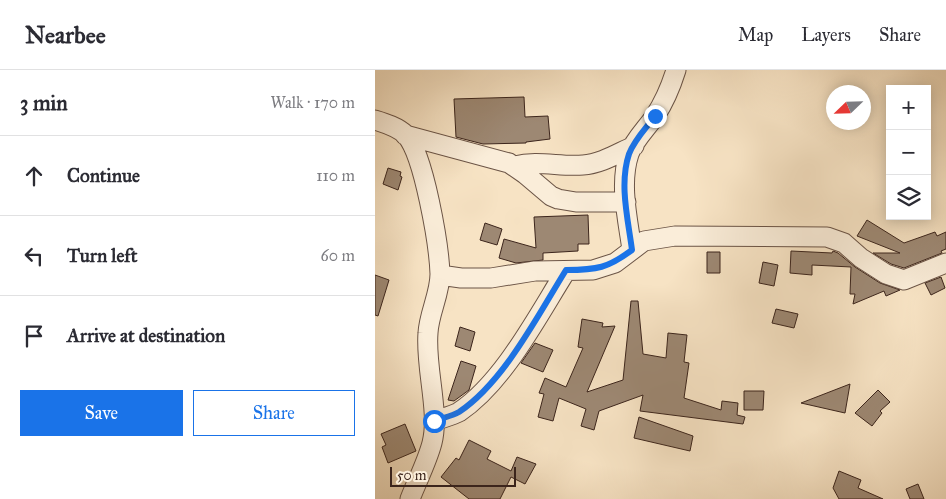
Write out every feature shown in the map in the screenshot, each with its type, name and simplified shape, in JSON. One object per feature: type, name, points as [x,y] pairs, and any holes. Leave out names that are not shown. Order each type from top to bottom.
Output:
[{"type":"street","points":[[632,250],[626,202],[625,170],[630,152],[668,94],[676,70]]},
{"type":"street","points":[[375,120],[391,125],[405,135],[500,160],[515,166],[551,196],[558,199],[576,202],[626,202]]},
{"type":"street","points":[[405,135],[416,156],[423,176],[436,238],[440,275],[428,332],[428,365],[434,421],[432,442],[409,499]]},
{"type":"street","points":[[515,166],[537,163],[559,165],[595,163],[634,146]]},
{"type":"street","points":[[440,275],[461,278],[491,278],[535,271],[593,270],[615,263],[644,241],[675,236],[827,237],[844,243],[861,258],[886,274],[904,280],[946,263]]},
{"type":"street","points":[[434,421],[458,412],[491,383],[518,348],[566,270]]},
{"type":"building","points":[[524,97],[525,117],[548,116],[550,139],[526,143],[483,144],[456,137],[454,99]]},
{"type":"building","points":[[388,168],[401,172],[400,176],[402,177],[398,190],[383,184]]},
{"type":"building","points":[[588,215],[589,244],[578,244],[578,251],[543,253],[543,260],[516,263],[499,258],[504,239],[536,248],[534,217]]},
{"type":"building","points":[[867,220],[904,243],[935,232],[937,236],[946,232],[946,249],[941,251],[942,253],[904,268],[891,264],[873,253],[900,253],[857,236]]},
{"type":"building","points":[[485,223],[502,229],[497,245],[480,240]]},
{"type":"building","points":[[791,251],[832,253],[833,251],[880,283],[900,290],[886,296],[884,291],[853,304],[855,294],[850,294],[851,267],[812,265],[812,275],[790,273]]},
{"type":"building","points":[[707,252],[720,252],[720,273],[707,273]]},
{"type":"building","points":[[763,262],[778,265],[774,286],[759,283]]},
{"type":"building","points":[[375,275],[389,280],[378,316],[375,315]]},
{"type":"building","points":[[941,277],[945,288],[931,295],[925,283]]},
{"type":"building","points":[[631,301],[638,301],[643,354],[666,358],[668,333],[687,335],[684,362],[689,363],[684,398],[721,410],[722,401],[738,403],[737,415],[745,417],[743,424],[640,411],[643,395],[599,411],[594,430],[581,426],[586,409],[559,398],[553,421],[538,417],[544,394],[539,393],[545,378],[566,387],[583,348],[578,347],[582,319],[603,323],[602,327],[615,326],[587,392],[623,380]]},
{"type":"building","points":[[776,309],[798,314],[794,328],[772,323]]},
{"type":"building","points":[[460,327],[475,332],[470,351],[455,346]]},
{"type":"building","points":[[535,343],[553,350],[543,372],[521,363]]},
{"type":"building","points":[[461,361],[476,366],[469,390],[454,401],[448,400]]},
{"type":"building","points":[[850,384],[845,413],[801,403]]},
{"type":"building","points":[[878,390],[890,402],[880,411],[882,413],[872,426],[855,413]]},
{"type":"building","points":[[744,391],[764,391],[763,410],[744,410]]},
{"type":"building","points":[[639,417],[693,436],[690,451],[634,438]]},
{"type":"building","points":[[405,424],[416,451],[388,463],[382,447],[386,445],[381,434]]},
{"type":"building","points":[[469,440],[491,451],[487,459],[511,471],[517,457],[536,464],[525,484],[511,477],[500,499],[469,499],[441,477],[456,458],[459,460]]},
{"type":"building","points":[[839,471],[861,480],[858,488],[883,499],[839,499],[833,488]]},
{"type":"building","points":[[918,484],[924,499],[910,499],[906,489]]},
{"type":"route","points":[[434,421],[458,412],[491,383],[518,348],[566,270],[593,270],[615,263],[632,250],[625,191],[625,170],[630,152],[655,116]]}]
